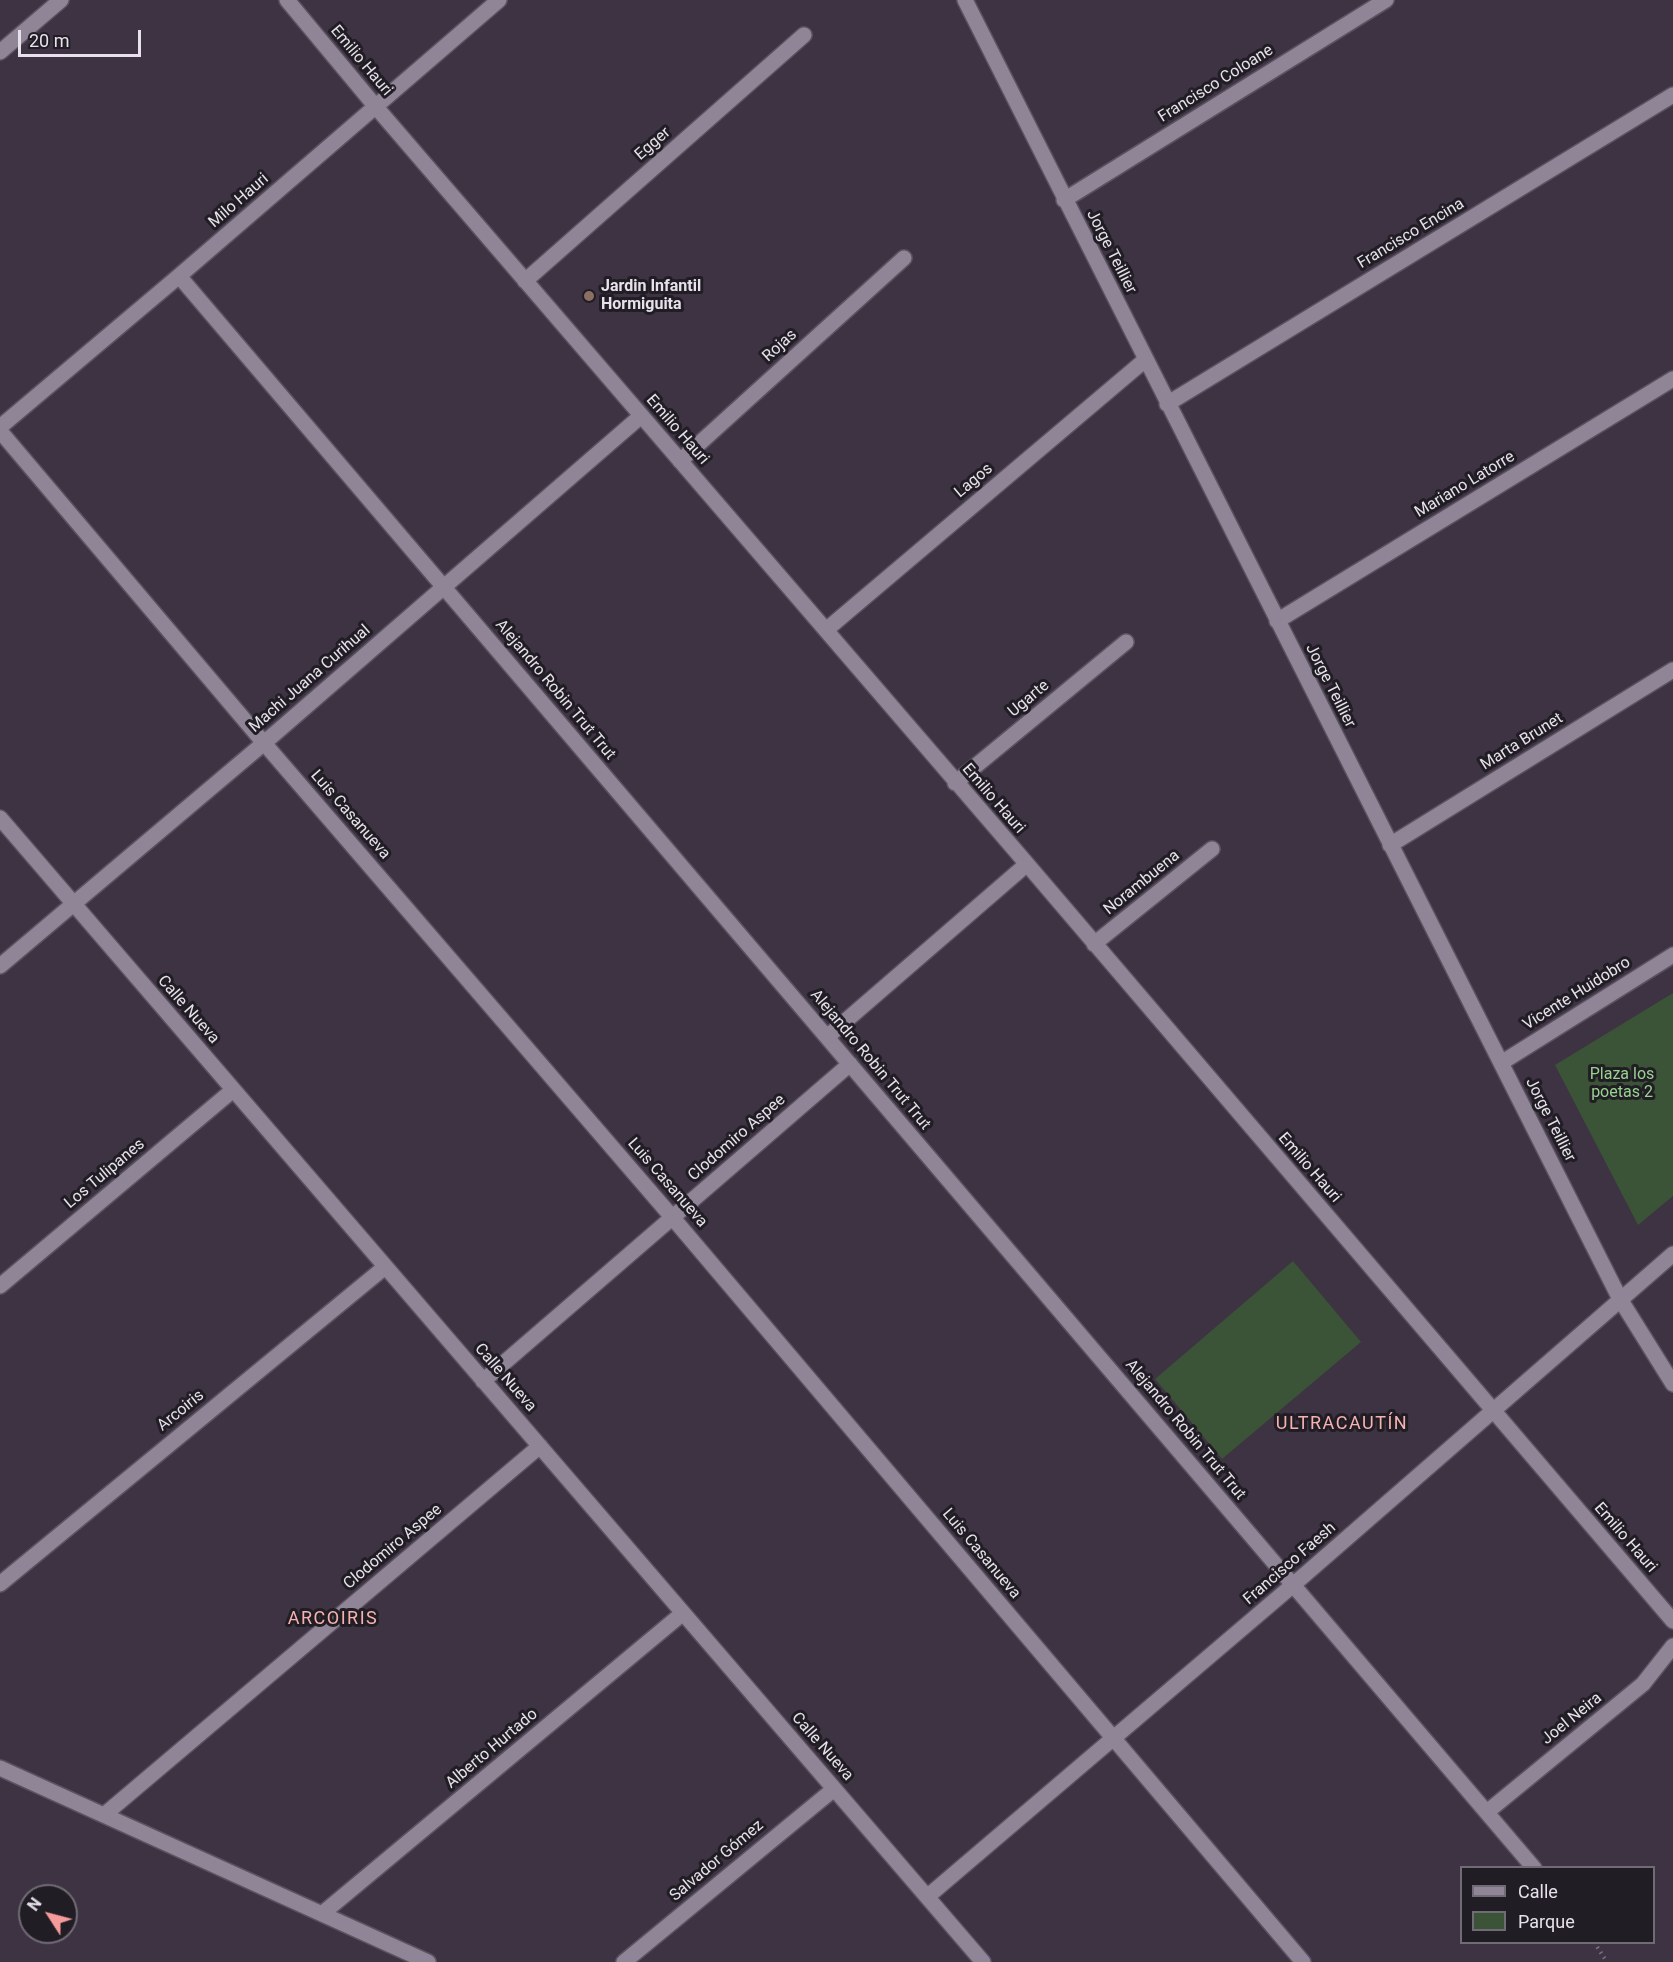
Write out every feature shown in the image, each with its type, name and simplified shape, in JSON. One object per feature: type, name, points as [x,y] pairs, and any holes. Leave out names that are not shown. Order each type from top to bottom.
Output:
[{"type":"street","points":[[0,52],[61,0]]},
{"type":"street","name":"Emilio Hauri","points":[[287,0],[376,107],[1027,864],[1673,1621]]},
{"type":"street","name":"Milo Hauri","points":[[0,429],[499,0]]},
{"type":"street","name":"Jorge Teillier","points":[[965,0],[1276,621],[1620,1299],[1673,1384]]},
{"type":"street","name":"Francisco Coloane","points":[[1065,200],[1386,0]]},
{"type":"street","name":"Egger","points":[[525,281],[804,35]]},
{"type":"street","name":"Francisco Encina","points":[[1167,404],[1673,95]]},
{"type":"street","name":"Rojas","points":[[680,461],[904,258]]},
{"type":"street","name":"Alejandro Robin Trut Trut","points":[[179,276],[1532,1866]]},
{"type":"street","name":"Lagos","points":[[826,630],[1145,360]]},
{"type":"street","name":"Mariano Latorre","points":[[1276,621],[1673,379]]},
{"type":"street","name":"Machi Juana Curihual","points":[[0,966],[264,743],[641,416]]},
{"type":"street","name":"Luis Casanueva","points":[[0,429],[264,743],[672,1217],[1303,1962]]},
{"type":"street","name":"Ugarte","points":[[955,783],[1126,642]]},
{"type":"street","name":"Marta Brunet","points":[[1390,845],[1673,670]]},
{"type":"street","name":"Calle Nueva","points":[[0,818],[983,1962]]},
{"type":"street","name":"Norambuena","points":[[1094,944],[1212,849]]},
{"type":"street","points":[[827,1037],[1027,864]]},
{"type":"street","name":"Vicente Huidobro","points":[[1501,1063],[1673,955]]},
{"type":"street","name":"Clodomiro Aspee","points":[[483,1381],[850,1064]]},
{"type":"street","name":"Los Tulipanes","points":[[0,1286],[233,1090]]},
{"type":"street","name":"Francisco Faesh","points":[[927,1897],[1293,1585],[1673,1254]]},
{"type":"street","name":"Arcoiris","points":[[0,1584],[385,1266]]},
{"type":"street","name":"Clodomiro Aspee","points":[[104,1815],[540,1446]]},
{"type":"street","name":"Alberto Hurtado","points":[[323,1913],[683,1613]]},
{"type":"street","name":"Joel Neira","points":[[1487,1812],[1643,1684],[1673,1646]]},
{"type":"street","points":[[0,1768],[428,1962]]},
{"type":"street","name":"Salvador Gómez","points":[[624,1962],[834,1789]]},
{"type":"path","points":[[1595,1944],[1607,1962]]},
{"type":"green space","name":"Plaza los poetas 2","points":[[1673,993],[1673,1196],[1638,1225],[1555,1065]]},
{"type":"green space","points":[[1293,1261],[1361,1342],[1222,1459],[1155,1379]]},
{"type":"place","name":"Jardin Infantil Hormiguita","points":[[589,296]]},
{"type":"district","name":"ULTRACAUTÍN","points":[[1342,1424]]},
{"type":"district","name":"ARCOIRIS","points":[[333,1619]]}]
